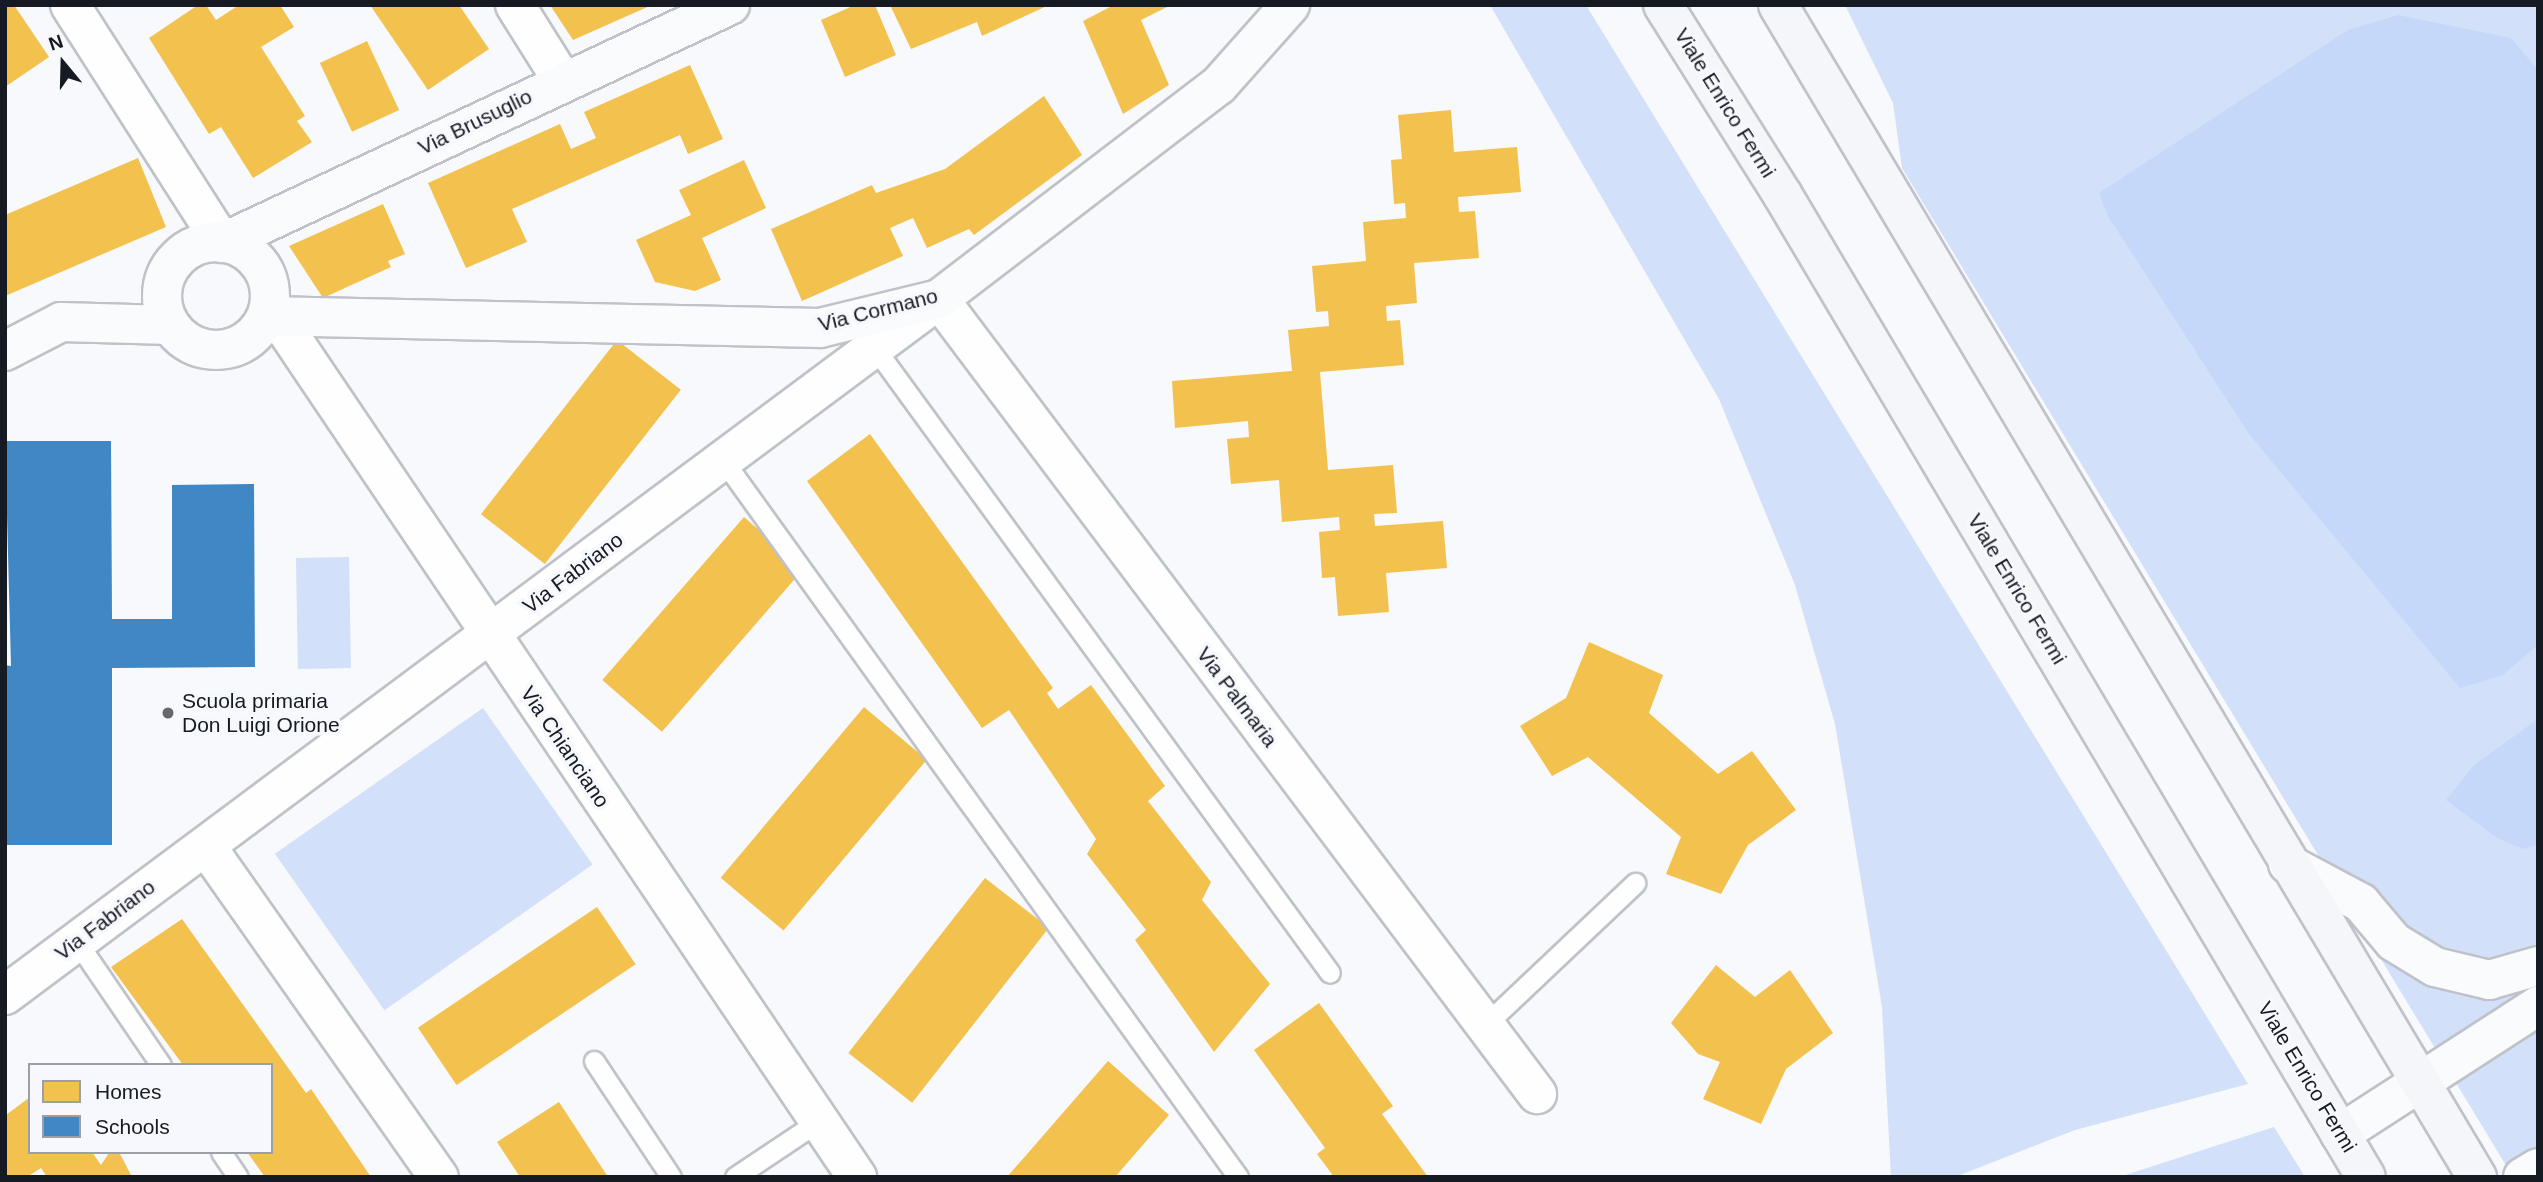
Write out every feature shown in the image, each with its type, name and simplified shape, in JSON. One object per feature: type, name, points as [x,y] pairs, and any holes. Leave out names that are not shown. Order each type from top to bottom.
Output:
[{"type":"main road","name":"Viale Enrico Fermi","points":[[1663,5],[1782,194],[2366,1177]]},
{"type":"main road","points":[[1778,5],[2477,1177]]},
{"type":"street","points":[[5,351],[61,322],[170,325],[195,347],[221,351],[247,342],[272,316],[271,296],[262,267],[244,249],[222,243],[70,5]]},
{"type":"street","points":[[515,5],[562,80]]},
{"type":"street","name":"Via Brusuglio","points":[[170,325],[162,293],[170,268],[190,249],[222,243],[562,80],[730,5]]},
{"type":"street","name":"Via Cormano","points":[[272,316],[820,328],[939,299],[1219,85],[1290,5]]},
{"type":"street","name":"Via Fabriano","points":[[5,995],[939,299]]},
{"type":"street","name":"Via Palmaria","points":[[939,299],[1537,1094]]},
{"type":"street","name":"Via Chianciano","points":[[272,316],[857,1177]]},
{"type":"street","points":[[206,846],[439,1177]]},
{"type":"street","points":[[2288,864],[2361,903],[2393,942],[2435,967],[2489,980],[2538,966]]},
{"type":"street","points":[[2340,1134],[2538,1006]]},
{"type":"street","points":[[2524,1177],[2538,1168]]},
{"type":"lane","points":[[874,347],[1330,973]]},
{"type":"lane","points":[[723,460],[1238,1177]]},
{"type":"lane","points":[[1485,1025],[1634,883]]},
{"type":"lane","points":[[77,942],[160,1063]]},
{"type":"lane","points":[[594,1061],[671,1177]]},
{"type":"lane","points":[[734,1177],[819,1121]]},
{"type":"lane","points":[[222,1154],[238,1177]]},
{"type":"shaded area","points":[[1490,5],[1586,5],[2248,1084],[2075,1130],[1955,1177],[1891,1177],[1882,1007],[1835,724],[1795,585],[1719,399]]},
{"type":"shaded area","points":[[1845,5],[2538,5],[2538,1177],[2513,1177],[1902,168],[1893,103]]},
{"type":"shaded area","points":[[2398,15],[2511,38],[2538,70],[2538,645],[2503,675],[2460,688],[2249,434],[2108,216],[2099,193],[2348,30]]},
{"type":"shaded area","points":[[349,557],[351,668],[298,669],[296,558]]},
{"type":"shaded area","points":[[483,708],[593,864],[384,1010],[275,854]]},
{"type":"shaded area","points":[[2538,719],[2538,845],[2523,849],[2497,838],[2446,800],[2474,765]]},
{"type":"shaded area","points":[[2274,1127],[2305,1177],[2119,1177]]},
{"type":"building: Homes","points":[[5,5],[14,5],[49,57],[5,87]]},
{"type":"building: Homes","points":[[198,5],[206,5],[216,20],[239,5],[280,5],[294,27],[261,47],[305,116],[297,121],[312,142],[253,178],[221,127],[209,134],[149,38]]},
{"type":"building: Homes","points":[[370,5],[459,5],[489,49],[428,90]]},
{"type":"building: Homes","points":[[550,5],[652,5],[573,40]]},
{"type":"building: Homes","points":[[855,5],[875,5],[896,55],[845,77],[821,20]]},
{"type":"building: Homes","points":[[890,5],[1049,5],[982,36],[977,22],[911,49]]},
{"type":"building: Homes","points":[[1114,5],[1171,5],[1141,20],[1169,85],[1123,114],[1083,21]]},
{"type":"building: Homes","points":[[367,41],[399,110],[352,132],[320,63]]},
{"type":"building: Homes","points":[[690,65],[723,139],[688,154],[680,135],[512,209],[527,242],[466,268],[428,183],[560,124],[571,149],[596,138],[584,112]]},
{"type":"building: Homes","points":[[1044,96],[1082,155],[974,235],[969,229],[927,248],[913,218],[890,228],[903,256],[802,301],[771,229],[872,185],[876,193],[945,169]]},
{"type":"building: Homes","points":[[1451,110],[1454,152],[1517,147],[1521,192],[1458,197],[1459,212],[1475,211],[1479,258],[1414,263],[1417,303],[1386,306],[1387,321],[1400,320],[1404,365],[1320,372],[1328,470],[1393,465],[1397,513],[1374,514],[1375,526],[1443,521],[1447,568],[1386,573],[1389,612],[1338,616],[1335,577],[1322,578],[1319,532],[1340,530],[1339,517],[1282,522],[1279,480],[1231,484],[1227,439],[1249,437],[1248,421],[1175,428],[1172,381],[1292,371],[1288,330],[1329,326],[1328,311],[1316,312],[1312,266],[1366,261],[1363,222],[1406,218],[1405,203],[1394,204],[1391,160],[1402,159],[1398,115]]},
{"type":"building: Homes","points":[[138,158],[166,227],[5,296],[5,215]]},
{"type":"building: Homes","points":[[744,160],[766,208],[702,238],[721,280],[695,291],[655,282],[636,240],[691,215],[679,190]]},
{"type":"building: Homes","points":[[383,204],[405,254],[388,261],[391,267],[323,298],[289,246]]},
{"type":"building: Homes","points":[[617,340],[681,390],[545,564],[481,514]]},
{"type":"building: Homes","points":[[870,434],[1053,688],[1047,693],[1058,709],[1091,685],[1165,786],[1148,801],[1211,882],[1202,900],[1270,984],[1214,1052],[1135,940],[1146,930],[1087,854],[1096,839],[1009,710],[982,728],[807,481]]},
{"type":"building: Homes","points":[[744,517],[804,569],[662,732],[602,680]]},
{"type":"building: Homes","points":[[1589,642],[1663,675],[1649,713],[1718,774],[1752,751],[1796,810],[1748,845],[1721,894],[1666,874],[1681,837],[1588,757],[1552,776],[1520,726],[1566,698]]},
{"type":"building: Homes","points":[[864,707],[927,760],[783,931],[721,878]]},
{"type":"building: Homes","points":[[985,878],[1049,928],[912,1103],[848,1053]]},
{"type":"building: Homes","points":[[597,907],[636,964],[457,1085],[418,1028]]},
{"type":"building: Homes","points":[[182,919],[306,1093],[311,1089],[371,1177],[265,1177],[248,1154],[273,1154],[273,1063],[182,1063],[111,967]]},
{"type":"building: Homes","points":[[1716,965],[1755,997],[1790,970],[1833,1033],[1786,1069],[1761,1124],[1703,1099],[1720,1062],[1698,1054],[1671,1023]]},
{"type":"building: Homes","points":[[1319,1003],[1393,1106],[1382,1114],[1428,1177],[1334,1177],[1317,1154],[1325,1148],[1254,1050]]},
{"type":"building: Homes","points":[[1108,1061],[1169,1115],[1115,1177],[1007,1177]]},
{"type":"building: Homes","points":[[28,1098],[28,1154],[93,1154],[101,1165],[108,1154],[120,1154],[132,1177],[47,1177],[41,1168],[27,1177],[5,1177],[6,1115]]},
{"type":"building: Homes","points":[[559,1102],[608,1177],[520,1177],[497,1142]]},
{"type":"building: Schools","points":[[5,441],[111,441],[112,619],[172,619],[172,485],[254,484],[255,667],[112,668],[112,845],[5,845],[5,665],[11,666]]},
{"type":"place","name":"Scuola primaria Don Luigi Orione","points":[[168,713]]}]
